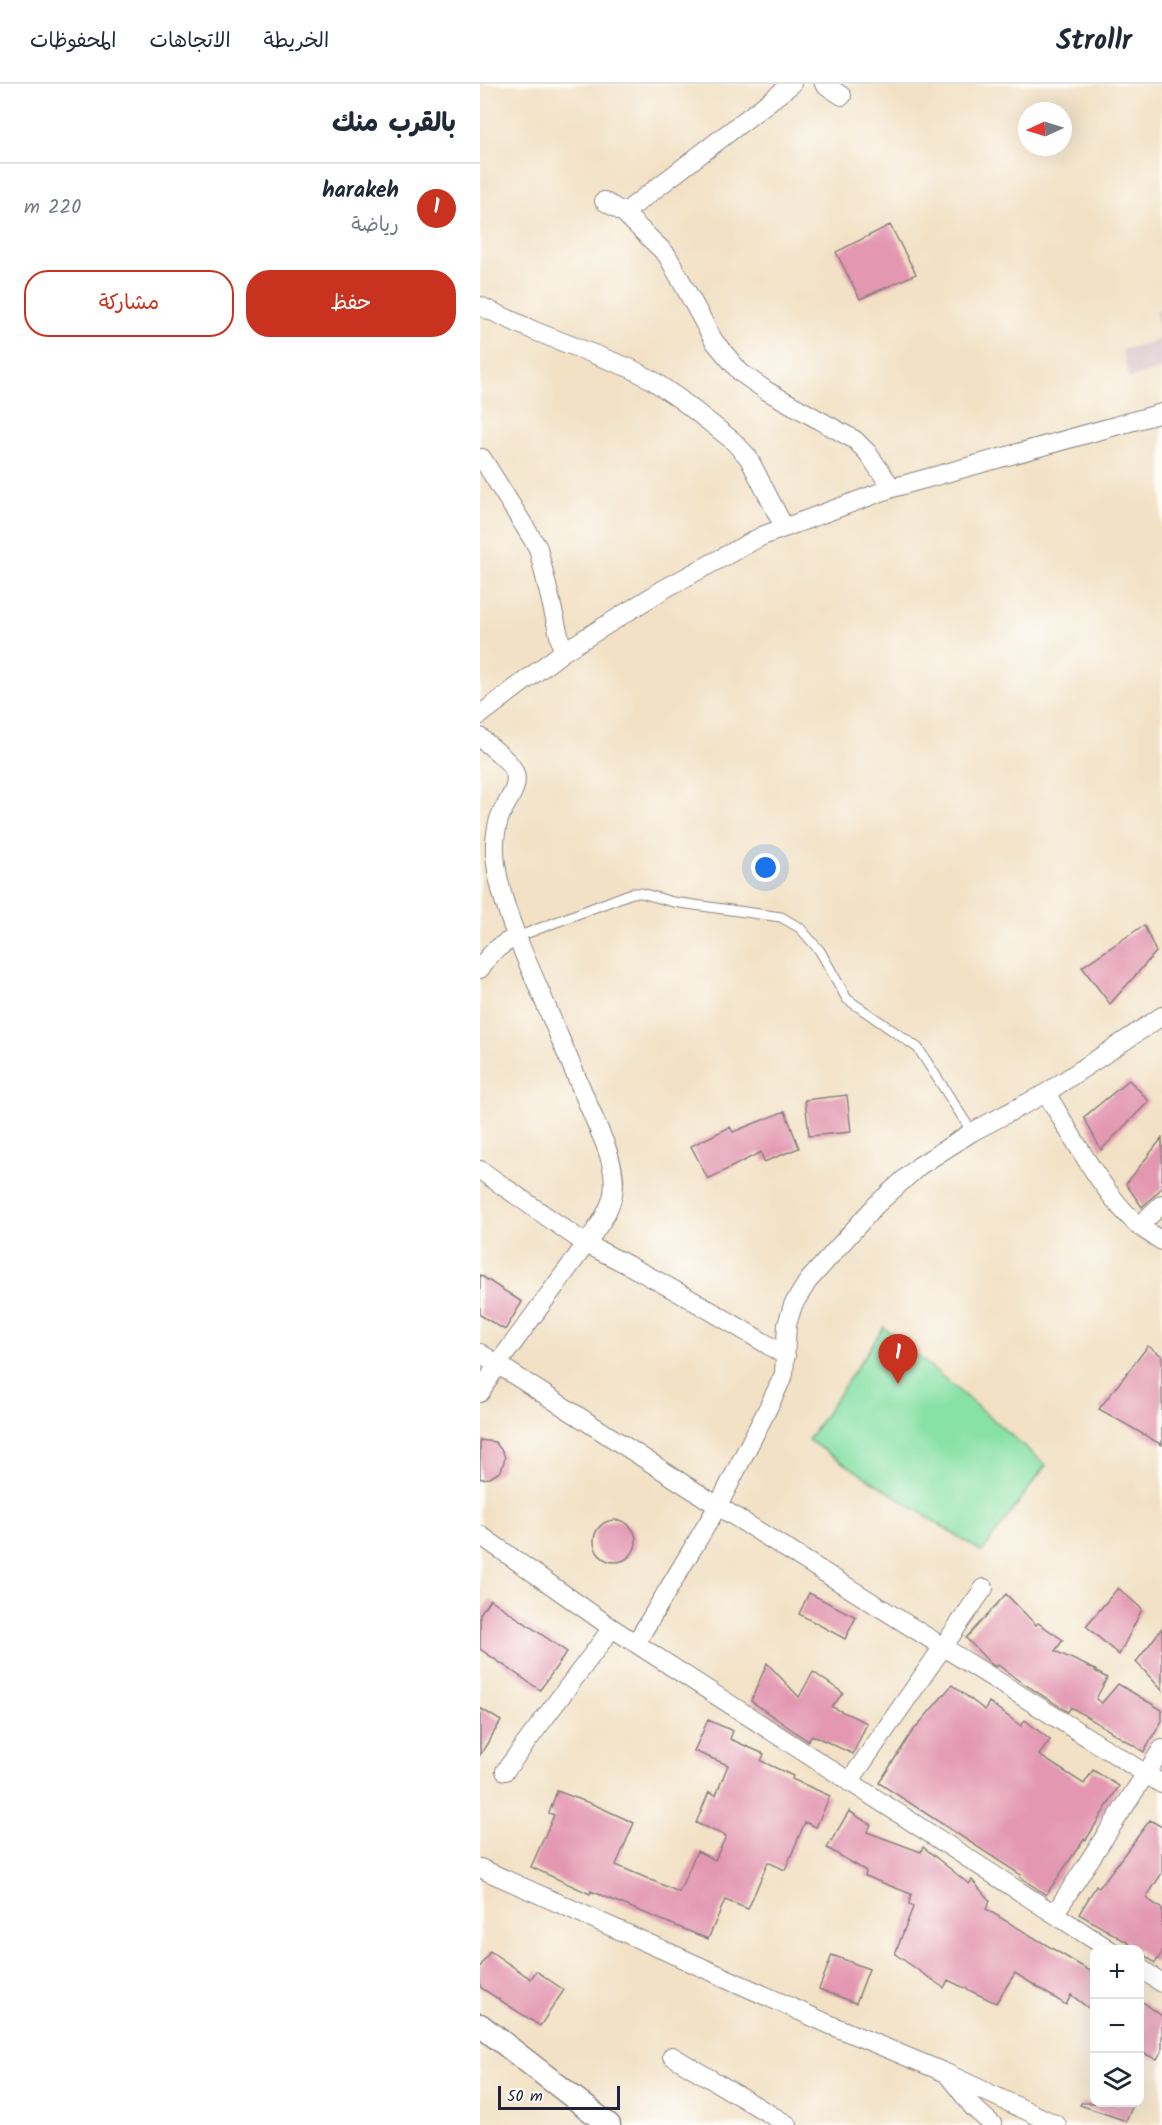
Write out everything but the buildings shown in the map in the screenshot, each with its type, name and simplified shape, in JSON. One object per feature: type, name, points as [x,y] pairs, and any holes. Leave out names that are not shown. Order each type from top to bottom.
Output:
[{"type":"street","points":[[624,213],[792,84]]},
{"type":"street","points":[[824,84],[842,96]]},
{"type":"street","points":[[604,201],[624,213],[667,255],[714,341],[741,373],[767,391],[855,440],[867,452],[892,488]]},
{"type":"street","points":[[480,306],[537,332],[632,369],[662,387],[732,440],[748,457],[784,527]]},
{"type":"street","points":[[480,715],[563,652],[707,564],[762,536],[892,488],[1162,413]]},
{"type":"street","points":[[482,458],[538,548],[563,652]]},
{"type":"street","points":[[480,737],[507,762],[513,769],[516,779],[515,788],[500,817],[495,834],[495,854],[503,897],[611,1161],[615,1182],[605,1218],[497,1365],[480,1393]]},
{"type":"street","points":[[480,969],[496,948],[504,942],[518,938]]},
{"type":"street","points":[[636,1643],[718,1506],[778,1387],[784,1374],[787,1325],[793,1305],[808,1281],[898,1183],[919,1166],[972,1132],[1046,1093],[1162,1016]]},
{"type":"street","points":[[1046,1093],[1090,1165],[1121,1206],[1139,1226],[1162,1241]]},
{"type":"street","points":[[480,1170],[586,1244],[686,1297],[786,1356]]},
{"type":"street","points":[[1139,1226],[1162,1204]]},
{"type":"street","points":[[480,1353],[718,1506],[1162,1784]]},
{"type":"street","points":[[480,1535],[612,1629],[1103,1945]]},
{"type":"street","points":[[849,1782],[984,1588]]},
{"type":"street","points":[[505,1771],[612,1629]]},
{"type":"street","points":[[1055,1913],[1162,1749]]},
{"type":"street","points":[[480,1868],[833,2026],[946,2073],[1057,2125]]},
{"type":"street","points":[[1144,1971],[1162,1983]]},
{"type":"street","points":[[480,2025],[609,2125]]},
{"type":"street","points":[[672,2055],[788,2125]]},
{"type":"street","points":[[946,2073],[973,2107],[993,2125]]},
{"type":"lane","points":[[518,938],[632,893],[641,893],[673,903],[781,917],[800,928],[819,951],[847,999],[918,1048],[972,1132]]},
{"type":"shaded area","points":[[1162,309],[1162,339],[1155,311]]},
{"type":"shaded area","points":[[1162,339],[1162,369],[1129,378],[1122,350]]},
{"type":"green space","points":[[884,1327],[1046,1465],[982,1552],[808,1440]]},
{"type":"place","name":"harakeh","points":[[898,1384]]}]
